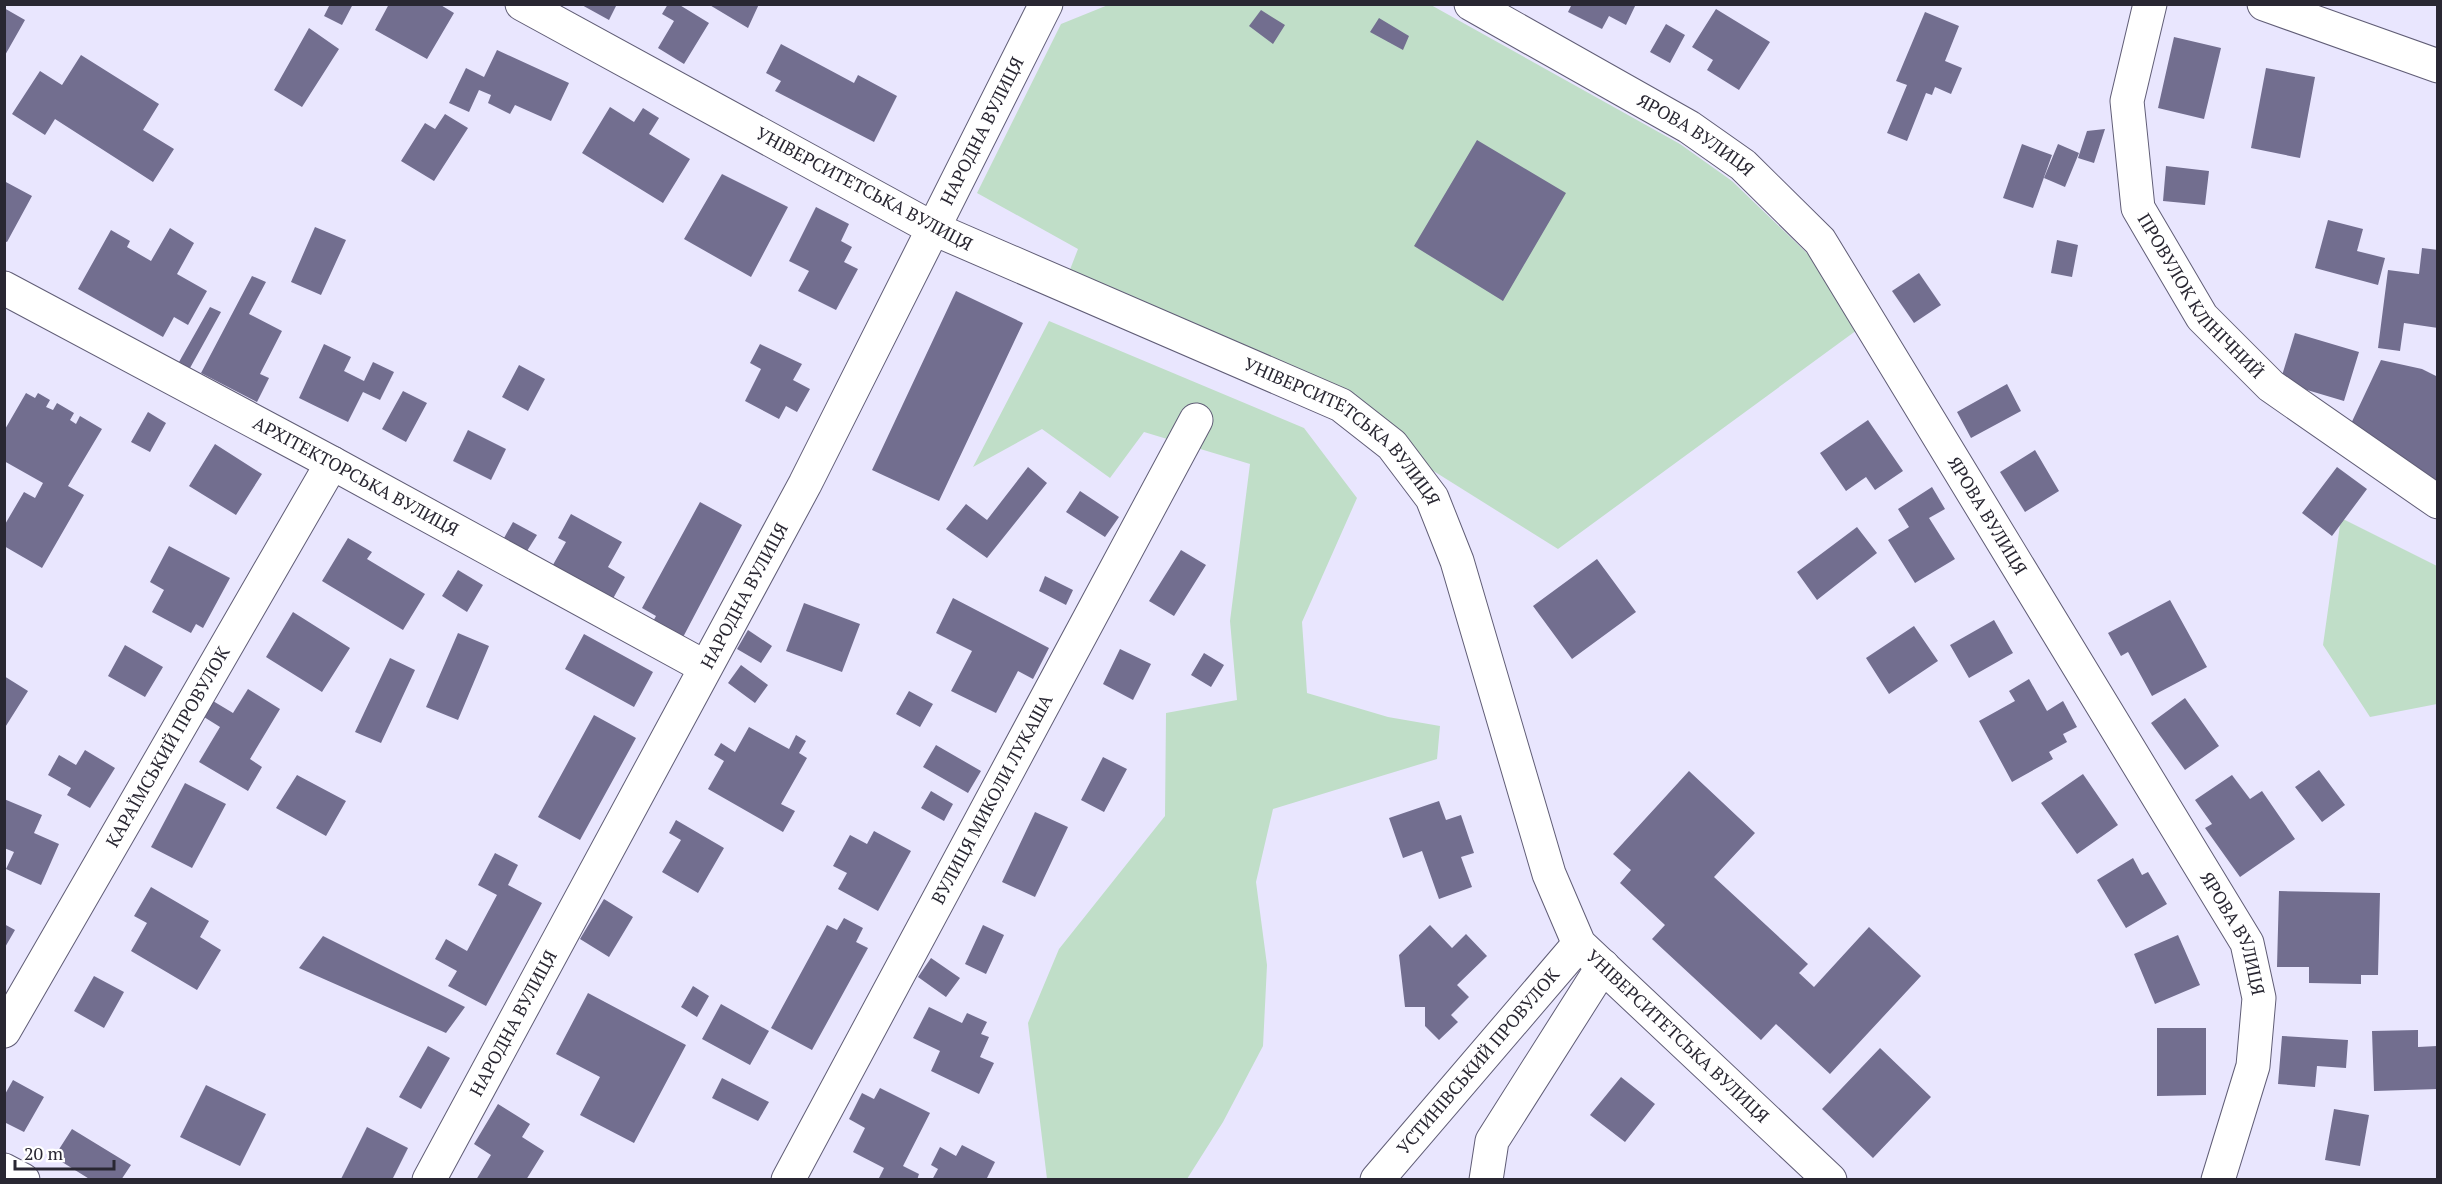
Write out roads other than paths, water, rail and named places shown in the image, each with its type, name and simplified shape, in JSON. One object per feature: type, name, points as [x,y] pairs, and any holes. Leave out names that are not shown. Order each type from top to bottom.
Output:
[{"type":"street","name":"УНІВЕРСИТЕТСЬКА ВУЛИЦЯ","points":[[522,4],[932,228],[1341,405],[1392,445],[1432,498],[1457,561],[1549,874],[1579,944],[1830,1179]]},
{"type":"street","name":"ЯРОВА ВУЛИЦЯ","points":[[1472,4],[1689,127],[1743,165],[1820,241],[2247,943],[2259,998],[2253,1066],[2218,1179]]},
{"type":"street","name":"ПРОВУЛОК КЛІНІЧНИЙ","points":[[2150,4],[2127,101],[2138,208],[2202,317],[2271,386],[2438,502]]},
{"type":"street","points":[[2264,4],[2438,66]]},
{"type":"street","name":"НАРОДНА ВУЛИЦЯ","points":[[429,1179],[805,484],[932,228],[1047,6]]},
{"type":"street","name":"АРХІТЕКТОРСЬКА ВУЛИЦЯ","points":[[4,288],[332,463],[705,667]]},
{"type":"street","name":"ВУЛИЦЯ МИКОЛИ ЛУКАША","points":[[788,1179],[1196,420]]},
{"type":"street","name":"КАРАЇМСЬКИЙ ПРОВУЛОК","points":[[4,1031],[332,463]]},
{"type":"street","name":"УСТИНІВСЬКИЙ ПРОВУЛОК","points":[[1377,1179],[1579,944]]},
{"type":"street","name":"УСТИНІВСЬКИЙ ПРОВУЛОК","points":[[1486,1179],[1492,1141],[1603,966]]},
{"type":"street","points":[[4,1170],[23,1179]]}]
